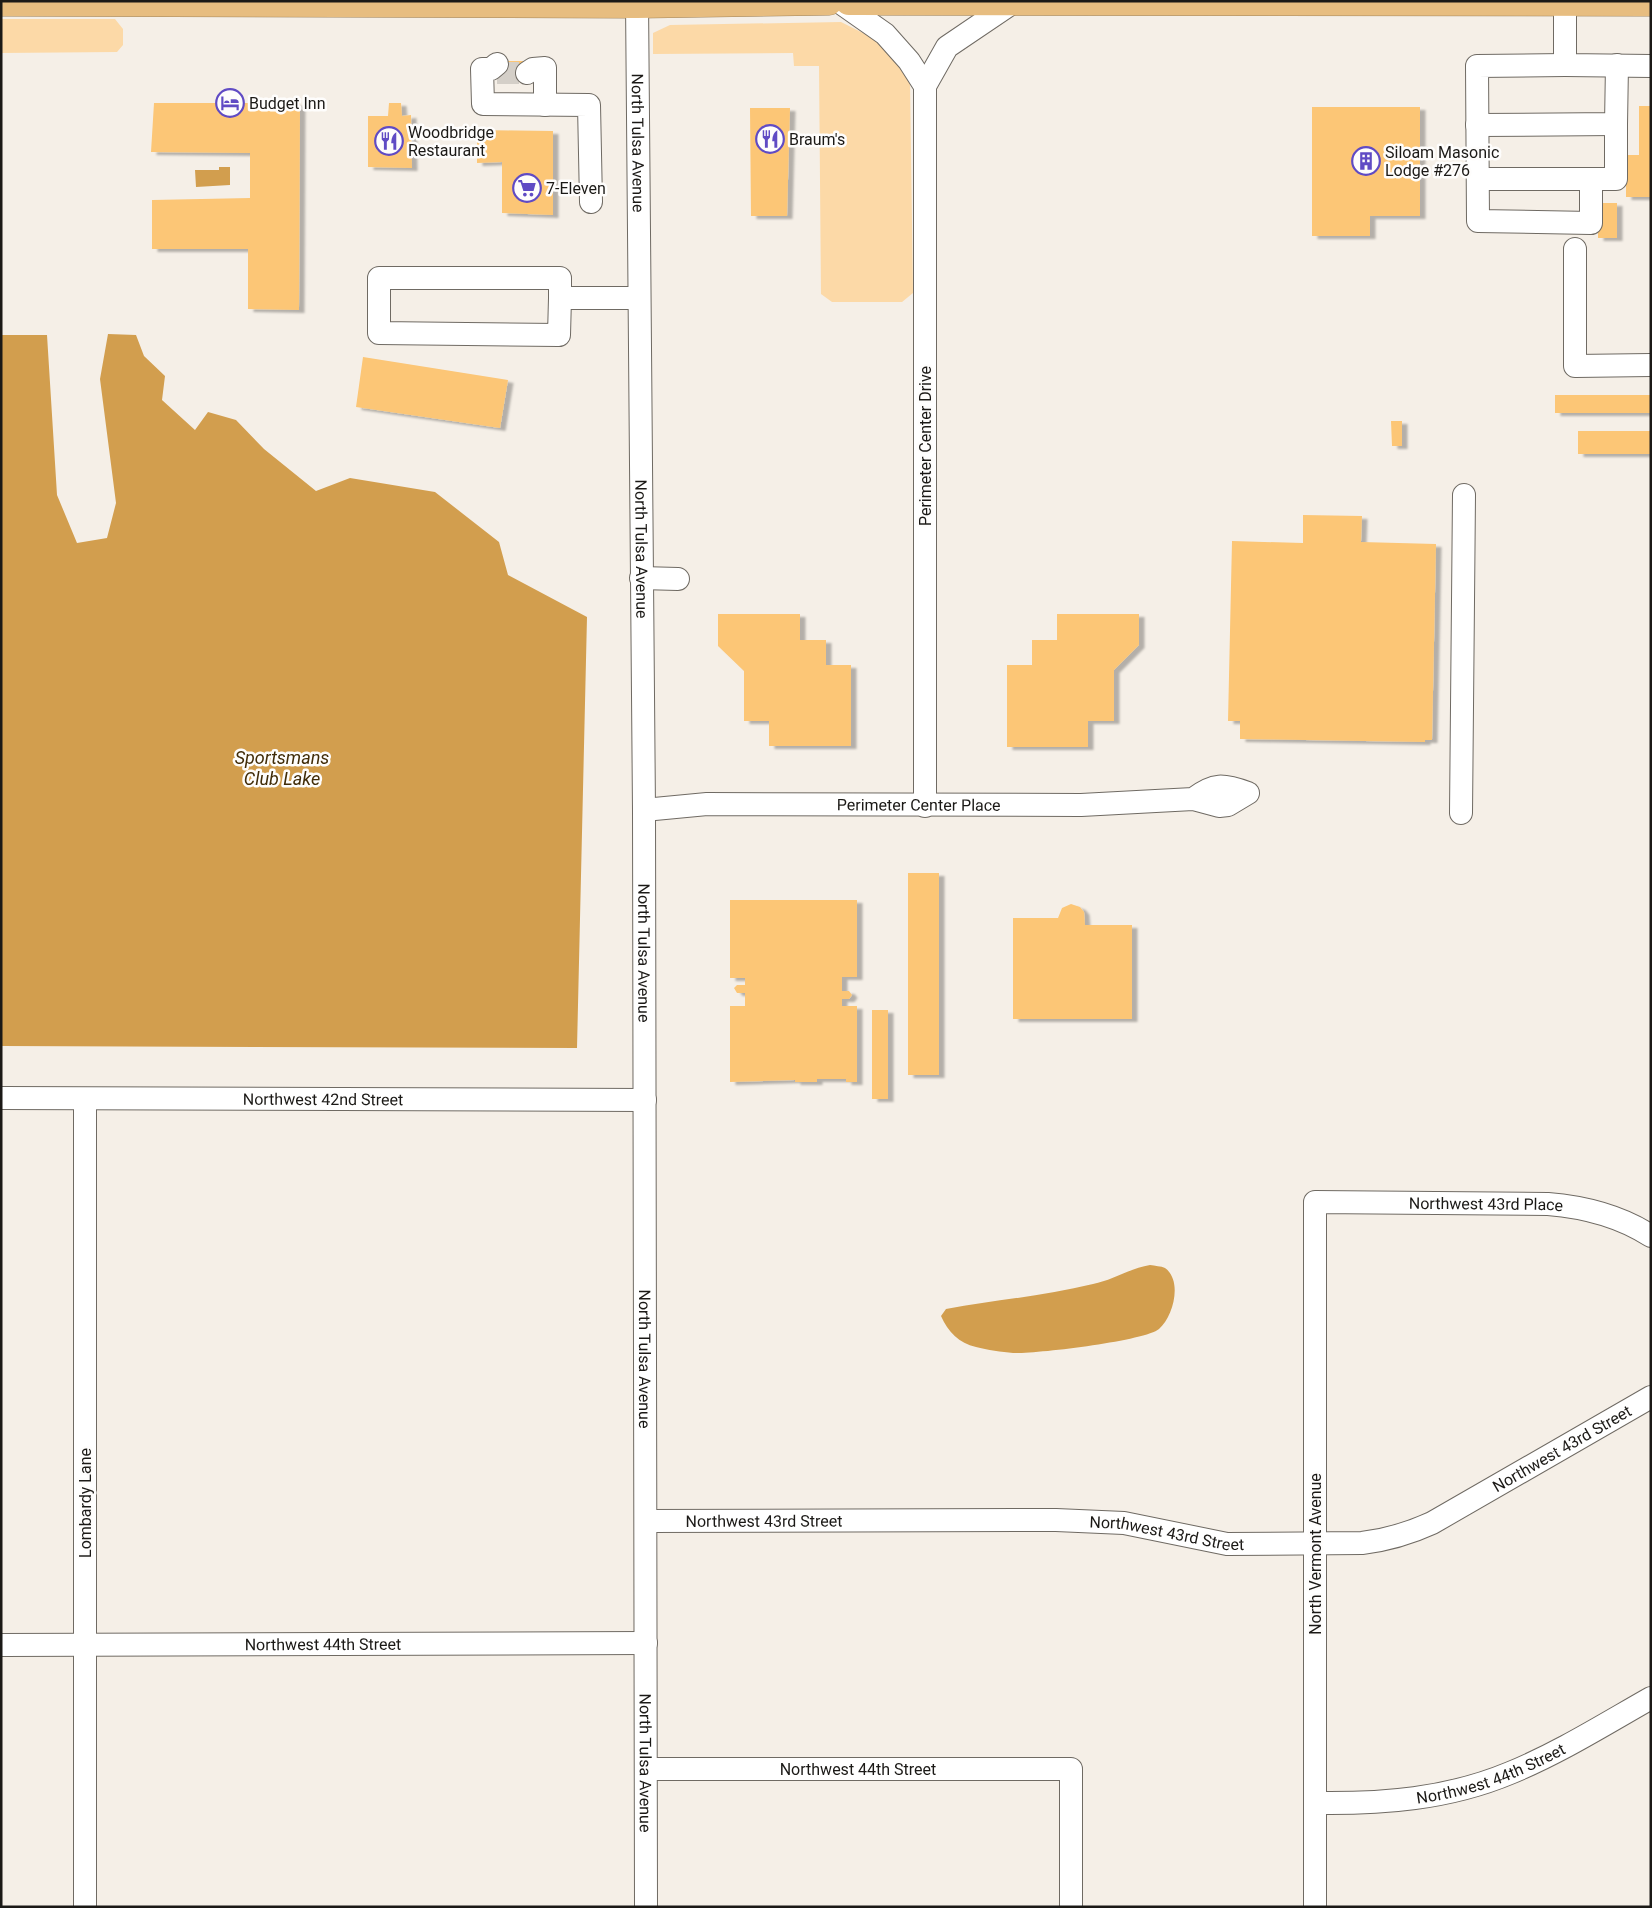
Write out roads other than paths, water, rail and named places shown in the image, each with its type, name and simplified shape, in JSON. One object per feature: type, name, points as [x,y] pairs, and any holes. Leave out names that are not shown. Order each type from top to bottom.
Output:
[{"type":"highway","points":[[1,2],[637,3],[829,1]]},
{"type":"highway","points":[[849,1],[1012,3],[1651,2]]},
{"type":"street","points":[[838,1],[885,34],[909,61],[925,86]]},
{"type":"street","points":[[1564,1],[1565,65]]},
{"type":"street","name":"North Tulsa Avenue","points":[[637,3],[644,810],[646,1907]]},
{"type":"street","name":"Perimeter Center Drive","points":[[925,806],[925,86],[946,48],[1012,3]]},
{"type":"street","points":[[1591,180],[1592,223],[1478,221],[1477,66],[1651,66]]},
{"type":"street","points":[[1478,179],[1616,179],[1617,66]]},
{"type":"street","points":[[529,69],[545,68],[545,104]]},
{"type":"street","points":[[495,69],[482,69],[483,104],[589,104],[591,202]]},
{"type":"street","points":[[1478,125],[1616,124]]},
{"type":"street","points":[[1575,249],[1575,366],[1651,365]]},
{"type":"street","points":[[379,278],[560,278],[560,298],[559,335],[379,333],[379,278]]},
{"type":"street","points":[[560,298],[639,298]]},
{"type":"street","points":[[1461,813],[1464,495]]},
{"type":"street","points":[[641,578],[678,580]]},
{"type":"street","name":"Perimeter Center Place","points":[[644,810],[707,804],[1081,805],[1193,799]]},
{"type":"street","name":"Northwest 42nd Street","points":[[1,1098],[644,1100]]},
{"type":"street","name":"Lombardy Lane","points":[[85,1099],[85,1907]]},
{"type":"street","name":"Northwest 43rd Place","points":[[1315,1202],[1565,1205],[1597,1212],[1625,1222],[1651,1236]]},
{"type":"street","name":"North Vermont Avenue","points":[[1315,1202],[1315,1907]]},
{"type":"street","name":"Northwest 43rd Street","points":[[646,1521],[1056,1520],[1124,1523],[1227,1544],[1315,1544],[1381,1541],[1413,1532],[1651,1397]]},
{"type":"street","name":"Northwest 44th Street","points":[[1,1645],[646,1643]]},
{"type":"street","name":"Northwest 44th Street","points":[[1316,1803],[1368,1804],[1408,1800],[1478,1785],[1509,1774],[1549,1755],[1651,1698]]},
{"type":"street","name":"Northwest 44th Street","points":[[646,1769],[1071,1769],[1071,1907]]},
{"type":"water","points":[[219,167],[230,167],[230,185],[196,187],[195,170],[219,170]]},
{"type":"water","name":"Sportsmans Club Lake","points":[[108,334],[136,335],[144,356],[165,376],[162,400],[195,430],[208,412],[236,420],[264,449],[316,491],[350,478],[435,492],[499,542],[508,575],[587,617],[577,1048],[1,1046],[1,335],[47,335],[57,495],[77,543],[107,538],[116,503],[100,379]]},
{"type":"water","points":[[1150,1265],[1165,1268],[1174,1281],[1175,1290],[1172,1308],[1168,1316],[1159,1329],[1150,1334],[1065,1349],[1013,1353],[980,1348],[964,1343],[951,1332],[941,1316],[946,1309],[1075,1288],[1100,1282]]},
{"type":"tunnel","points":[[497,73],[527,73]]},
{"type":"place","name":"Budget Inn","points":[[230,103]]},
{"type":"place","name":"Braum's","points":[[770,139]]},
{"type":"place","name":"Woodbridge Restaurant","points":[[389,141]]},
{"type":"place","name":"Siloam Masonic Lodge #276","points":[[1366,161]]},
{"type":"place","name":"7-Eleven","points":[[527,188]]}]
